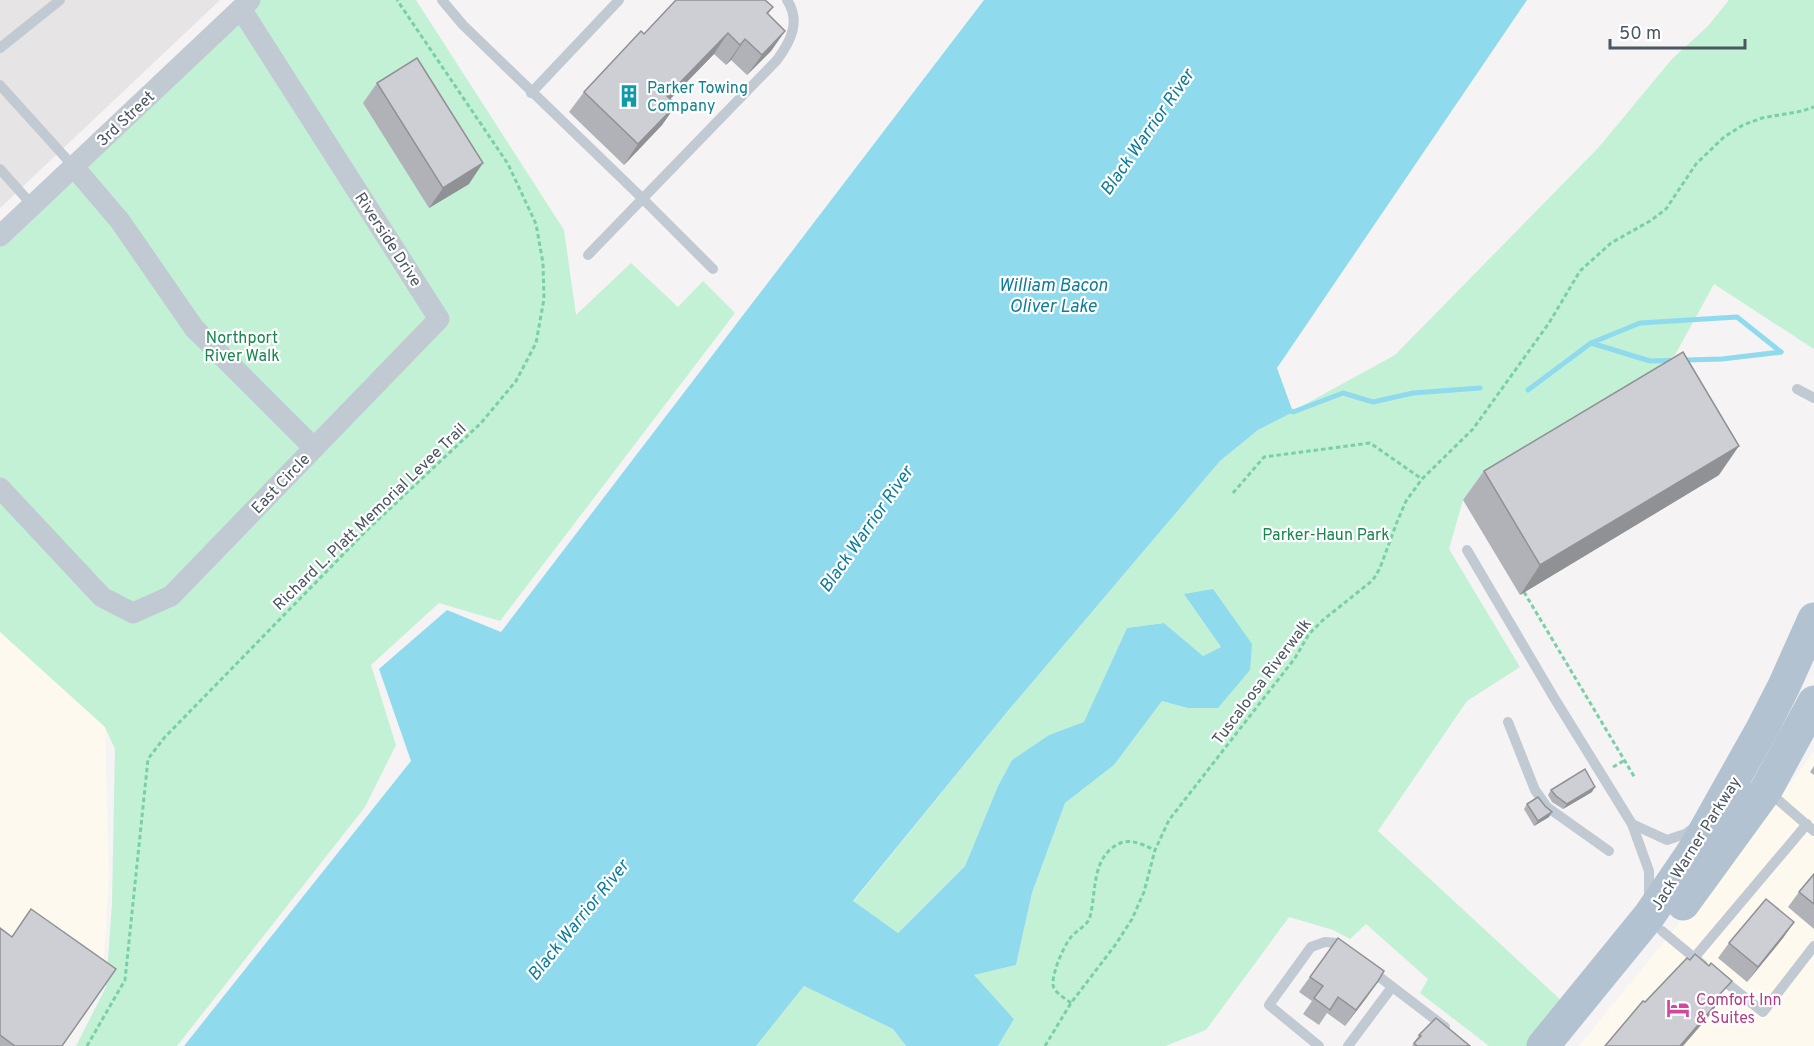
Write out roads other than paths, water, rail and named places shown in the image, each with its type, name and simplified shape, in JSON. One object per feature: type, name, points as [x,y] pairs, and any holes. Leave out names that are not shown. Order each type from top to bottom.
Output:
[{"type":"main road","name":"Jack Warner Parkway","points":[[1570,1046],[1655,924],[1688,858],[1767,720],[1814,619]]},
{"type":"main road","name":"Jack Warner Parkway","points":[[1543,1046],[1655,924],[1766,790],[1814,702]]},
{"type":"street","name":"3rd Street","points":[[0,236],[242,3]]},
{"type":"street","name":"Riverside Drive","points":[[242,3],[439,319],[314,447]]},
{"type":"street","name":"East Circle","points":[[0,488],[102,597],[133,613],[171,596],[314,447],[194,328],[120,221],[74,167]]},
{"type":"lane","points":[[0,48],[60,0]]},
{"type":"lane","points":[[442,0],[463,26],[713,269]]},
{"type":"lane","points":[[531,93],[619,0]]},
{"type":"lane","points":[[588,255],[777,60],[787,46],[793,31],[795,18],[788,0]]},
{"type":"lane","points":[[0,85],[74,167]]},
{"type":"lane","points":[[0,169],[33,206]]},
{"type":"lane","points":[[1797,389],[1814,398]]},
{"type":"lane","points":[[1467,550],[1632,824],[1649,871],[1655,924],[1763,1012],[1814,946]]},
{"type":"lane","points":[[1508,722],[1535,790],[1547,807],[1609,851]]},
{"type":"lane","points":[[1694,958],[1810,827],[1766,790]]},
{"type":"lane","points":[[1632,824],[1667,840],[1685,834],[1714,815]]},
{"type":"lane","points":[[1319,1046],[1269,1005],[1311,947],[1325,942],[1336,943],[1355,958]]},
{"type":"lane","points":[[1364,965],[1452,1033]]},
{"type":"lane","points":[[1348,1046],[1392,987]]},
{"type":"water","name":"William Bacon Oliver Lake","points":[[984,0],[1527,0],[1277,368],[1293,412],[1258,430],[1220,461],[1007,712],[853,901],[898,933],[965,866],[998,786],[1012,760],[1049,735],[1084,722],[1127,628],[1164,623],[1203,656],[1221,647],[1184,594],[1213,589],[1252,644],[1250,670],[1218,708],[1187,708],[1162,701],[1114,765],[1065,803],[1032,893],[1016,965],[974,975],[1014,1019],[998,1046],[906,1046],[893,1029],[804,986],[756,1046],[184,1046],[411,761],[379,669],[447,610],[501,632]]},
{"type":"waterway","points":[[1528,390],[1591,343],[1640,323],[1737,317],[1781,352]]},
{"type":"waterway","points":[[1591,343],[1650,361],[1722,359],[1781,352]]},
{"type":"waterway","points":[[1287,409],[1293,412],[1343,393],[1373,402],[1413,393],[1480,388]]},
{"type":"place","name":"Parker Towing Company","points":[[629,96]]},
{"type":"place","name":"Comfort Inn & Suites","points":[[1678,1008]]},
{"type":"water label","name":"Black Warrior River","points":[[1147,132]]},
{"type":"water label","name":"Black Warrior River","points":[[866,529]]},
{"type":"water label","name":"Black Warrior River","points":[[578,920]]},
{"type":"park label","name":"Northport River Walk","points":[[242,346]]},
{"type":"park label","name":"Parker-Haun Park","points":[[1326,534]]}]
